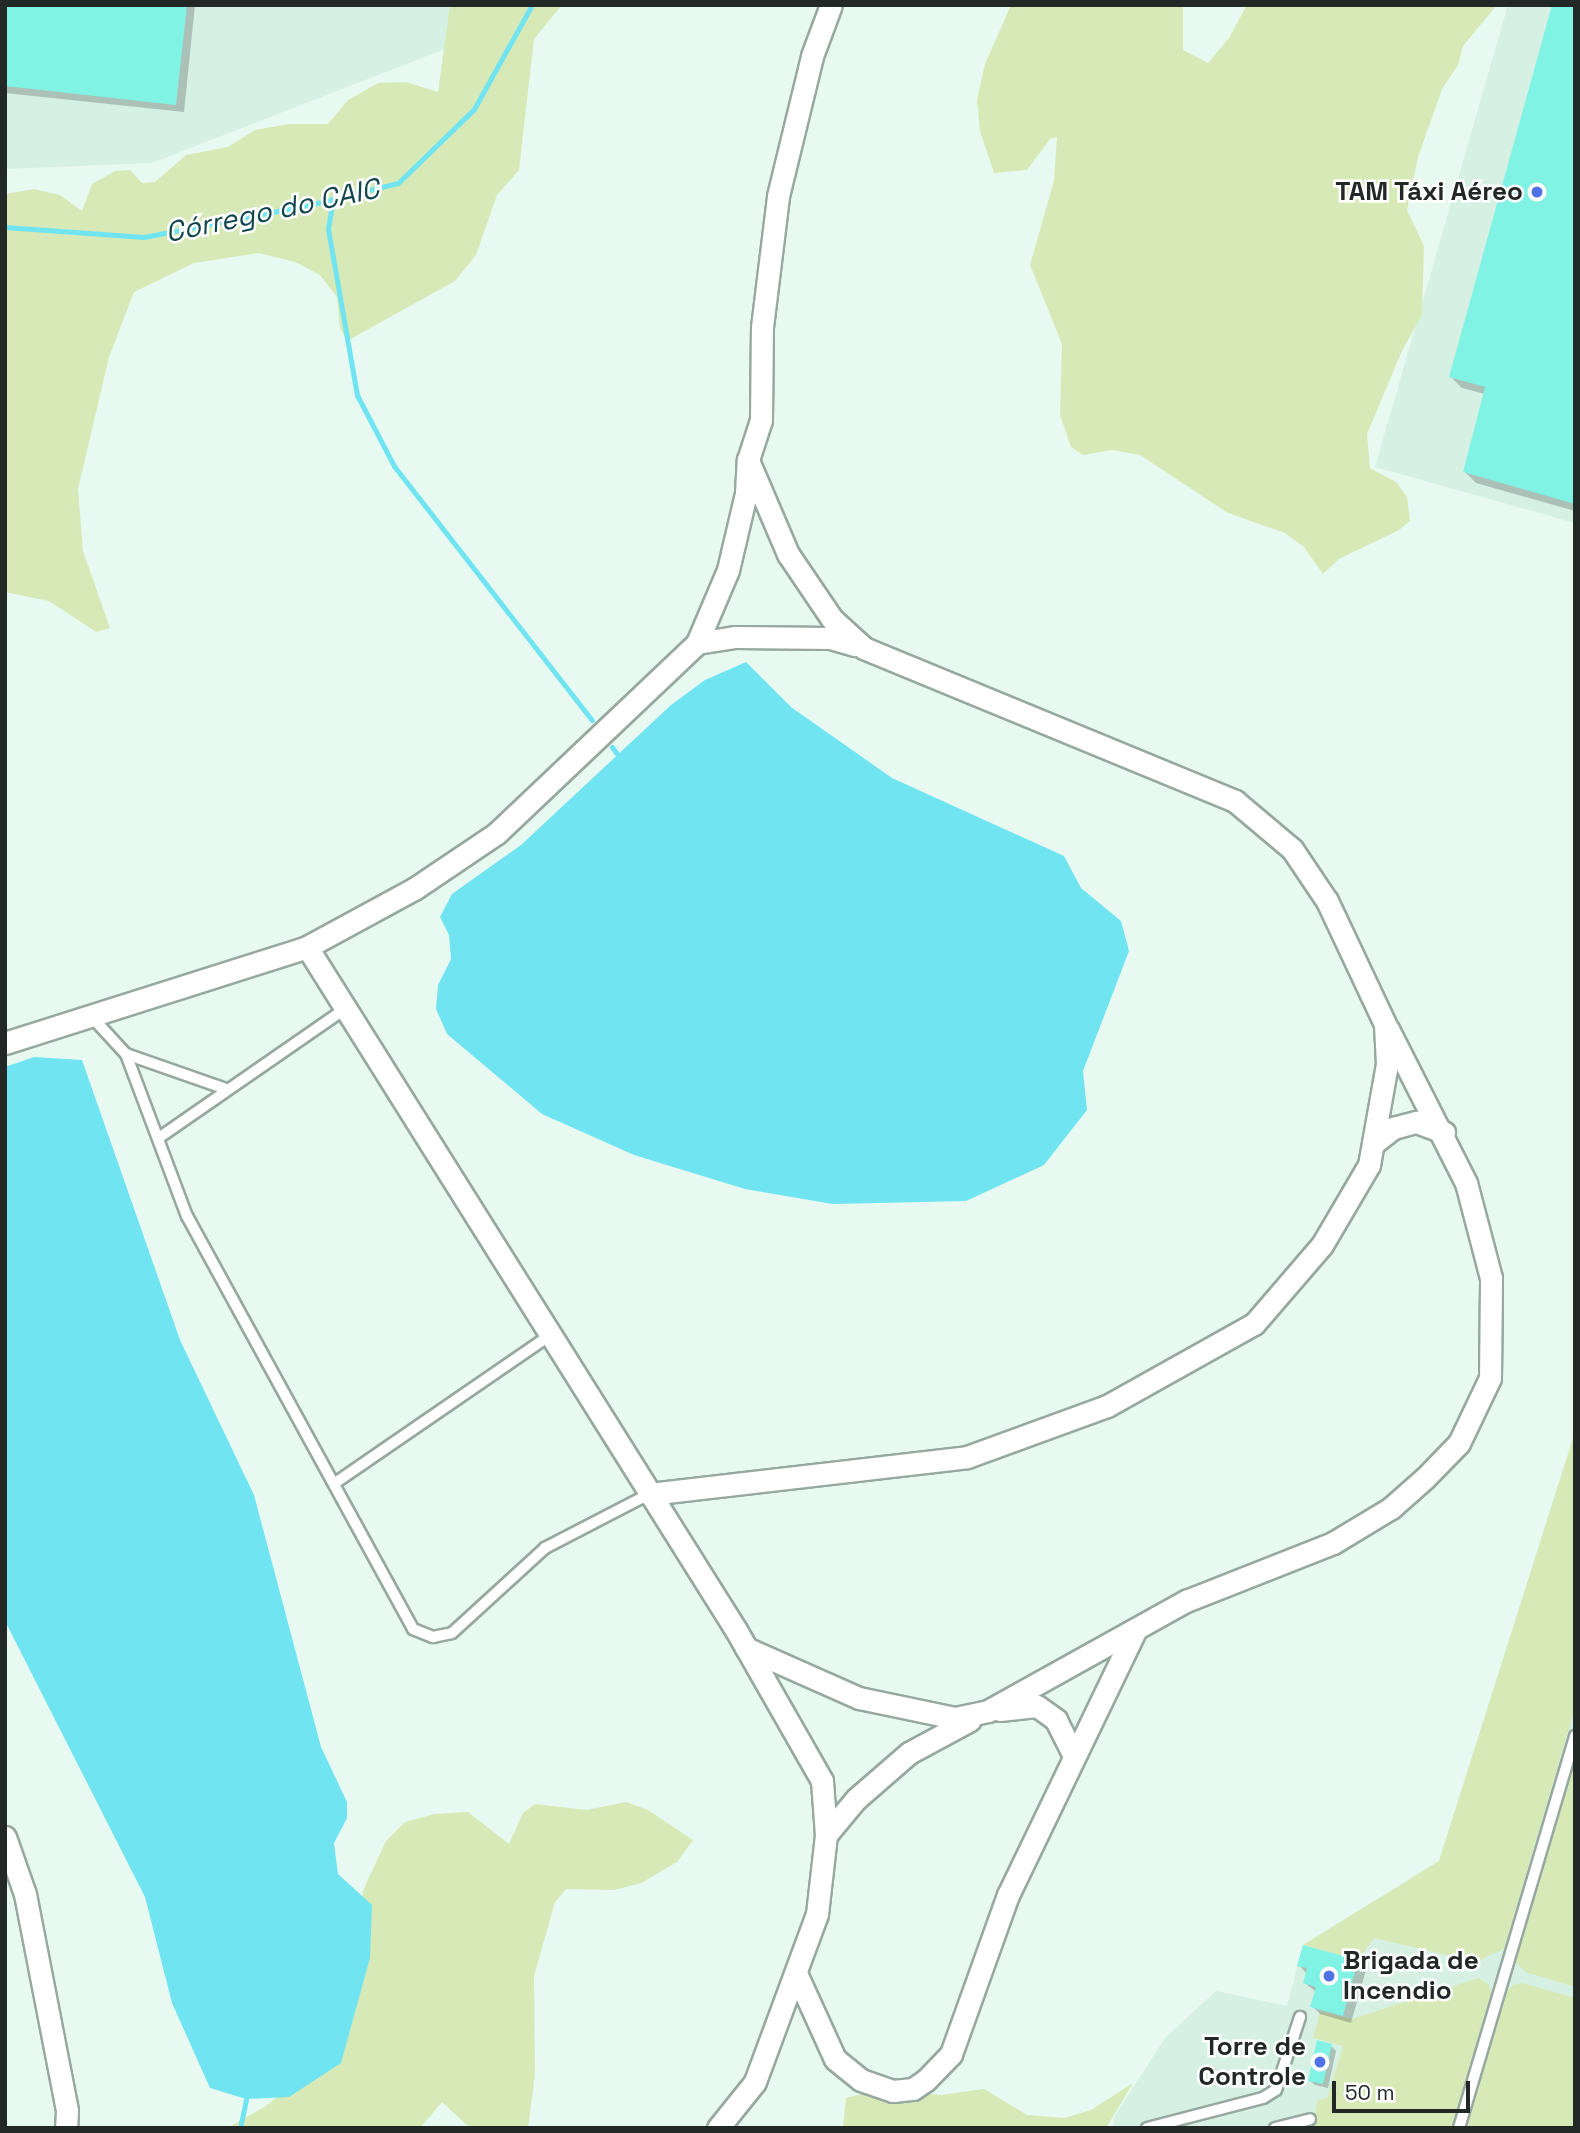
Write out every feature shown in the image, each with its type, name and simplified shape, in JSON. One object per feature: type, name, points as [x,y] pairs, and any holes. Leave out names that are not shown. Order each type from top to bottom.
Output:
[{"type":"street","points":[[5,1043],[307,947],[414,889],[497,833],[697,643],[728,570],[746,493],[748,460],[761,419],[762,327],[778,196],[812,56],[831,5]]},
{"type":"street","points":[[748,460],[788,554],[832,619],[864,648]]},
{"type":"street","points":[[697,643],[736,637],[831,638],[864,648],[1235,801],[1292,849],[1327,901],[1385,1024],[1444,1132],[1466,1183],[1491,1278],[1490,1378],[1460,1443],[1391,1508],[1333,1543],[1259,1569],[1135,1631],[909,1753],[856,1799],[825,1835]]},
{"type":"street","points":[[307,947],[746,1648],[822,1782],[825,1835],[817,1914],[755,2082],[718,2128]]},
{"type":"street","points":[[649,1494],[967,1457],[1107,1406],[1254,1324],[1322,1245],[1369,1165],[1387,1064],[1385,1024]]},
{"type":"street","points":[[1374,1143],[1393,1129],[1416,1122],[1444,1132]]},
{"type":"street","points":[[796,1973],[835,2059],[861,2080],[894,2091],[913,2089],[926,2080],[951,2054],[1009,1895],[1135,1631]]},
{"type":"street","points":[[746,1648],[859,1698],[955,1718],[988,1711],[1037,1706],[1056,1720],[1074,1756]]},
{"type":"street","points":[[5,1837],[25,1894],[67,2111],[66,2128]]},
{"type":"lane","points":[[160,1137],[345,1009]]},
{"type":"lane","points":[[91,1016],[126,1054],[160,1137],[187,1216],[413,1629],[433,1637],[452,1633],[545,1548],[649,1494]]},
{"type":"lane","points":[[126,1054],[226,1089]]},
{"type":"lane","points":[[335,1483],[550,1335]]},
{"type":"lane","points":[[1459,2128],[1575,1735]]},
{"type":"lane","points":[[1147,2128],[1263,2098],[1276,2090],[1300,2017]]},
{"type":"lane","points":[[1275,2128],[1310,2119]]},
{"type":"shaded area","points":[[5,5],[476,5],[458,44],[152,163],[5,169]]},
{"type":"shaded area","points":[[1508,5],[1575,5],[1575,523],[1375,467]]},
{"type":"shaded area","points":[[1575,1432],[1575,2128],[1113,2128],[1114,2117],[1165,2038],[1216,1991],[1287,2006],[1303,1945],[1439,1861]]},
{"type":"green space","points":[[450,5],[562,5],[534,39],[519,170],[497,195],[476,255],[455,281],[347,341],[340,328],[337,297],[320,275],[295,262],[259,253],[194,263],[134,292],[109,357],[78,489],[83,551],[110,628],[96,632],[49,601],[5,592],[5,194],[34,189],[60,195],[82,211],[92,184],[115,171],[130,170],[142,183],[155,182],[186,155],[228,147],[255,130],[289,124],[328,124],[348,100],[378,83],[406,82],[438,92]]},
{"type":"green space","points":[[1011,5],[1183,5],[1183,50],[1208,63],[1229,38],[1247,5],[1497,5],[1463,46],[1458,65],[1442,89],[1418,157],[1407,210],[1424,246],[1422,315],[1402,351],[1367,434],[1370,468],[1396,482],[1407,497],[1410,521],[1399,530],[1339,559],[1323,574],[1304,547],[1285,533],[1228,513],[1140,455],[1112,450],[1083,455],[1071,447],[1060,415],[1062,344],[1030,265],[1054,181],[1057,137],[1050,139],[1027,170],[994,173],[980,131],[977,100],[985,64]]},
{"type":"green space","points":[[1575,1432],[1575,1708],[1504,1949],[1476,1962],[1374,1938],[1358,1960],[1303,1945],[1439,1861]]},
{"type":"green space","points":[[1575,1754],[1575,1987],[1525,1972],[1515,1961]]},
{"type":"green space","points":[[626,1802],[648,1810],[693,1840],[677,1862],[641,1883],[614,1890],[566,1889],[555,1902],[534,1976],[535,2074],[528,2128],[470,2128],[442,2102],[420,2128],[227,2128],[266,2106],[310,2071],[365,1886],[386,1841],[405,1822],[435,1814],[468,1812],[509,1844],[523,1813],[535,1804],[587,1810]]},
{"type":"green space","points":[[1478,1978],[1489,1984],[1492,2000],[1457,2128],[1307,2128],[1314,2126],[1317,2101],[1327,2098],[1343,2046],[1313,2038],[1320,2012],[1352,2019]]},
{"type":"green space","points":[[1522,1983],[1575,1998],[1575,2128],[1465,2128],[1501,1999],[1513,1985]]},
{"type":"green space","points":[[1133,2083],[1106,2128],[843,2128],[846,2098],[885,2088],[941,2095],[984,2089],[1027,2115],[1065,2118],[1091,2110]]},
{"type":"water","points":[[746,662],[791,707],[892,778],[1064,856],[1081,888],[1121,921],[1129,951],[1083,1071],[1087,1110],[1044,1165],[966,1201],[833,1204],[745,1189],[634,1155],[542,1114],[447,1034],[436,1009],[438,985],[451,959],[449,935],[440,917],[452,894],[521,845],[671,705],[705,680]]},
{"type":"water","points":[[34,1057],[82,1060],[180,1340],[254,1495],[321,1747],[347,1802],[347,1818],[334,1843],[338,1874],[372,1905],[370,1958],[341,2063],[289,2097],[246,2099],[210,2088],[172,2003],[145,1897],[5,1621],[5,1067]]},
{"type":"building","points":[[5,5],[187,5],[176,105],[5,86]]},
{"type":"building","name":"TAM Táxi Aéreo","points":[[1552,5],[1575,5],[1575,504],[1463,472],[1485,387],[1449,377]]},
{"type":"building","name":"Brigada de Incendio","points":[[1303,1945],[1358,1960],[1343,2016],[1310,2007],[1316,1987],[1303,1983],[1307,1968],[1297,1966]]},
{"type":"building","name":"Torre de Controle","points":[[1317,2040],[1332,2044],[1323,2084],[1308,2081]]},
{"type":"waterway","name":"Córrego do CAIC","points":[[5,227],[144,237],[309,205],[398,183],[474,109],[532,5]]},
{"type":"waterway","points":[[333,200],[328,229],[357,395],[394,466],[592,720]]},
{"type":"waterway","points":[[612,747],[617,754]]},
{"type":"waterway","points":[[240,2128],[246,2099]]},
{"type":"place","name":"TAM Táxi Aéreo","points":[[1537,192]]},
{"type":"place","name":"Brigada de Incendio","points":[[1329,1976]]},
{"type":"place","name":"Torre de Controle","points":[[1320,2062]]}]
